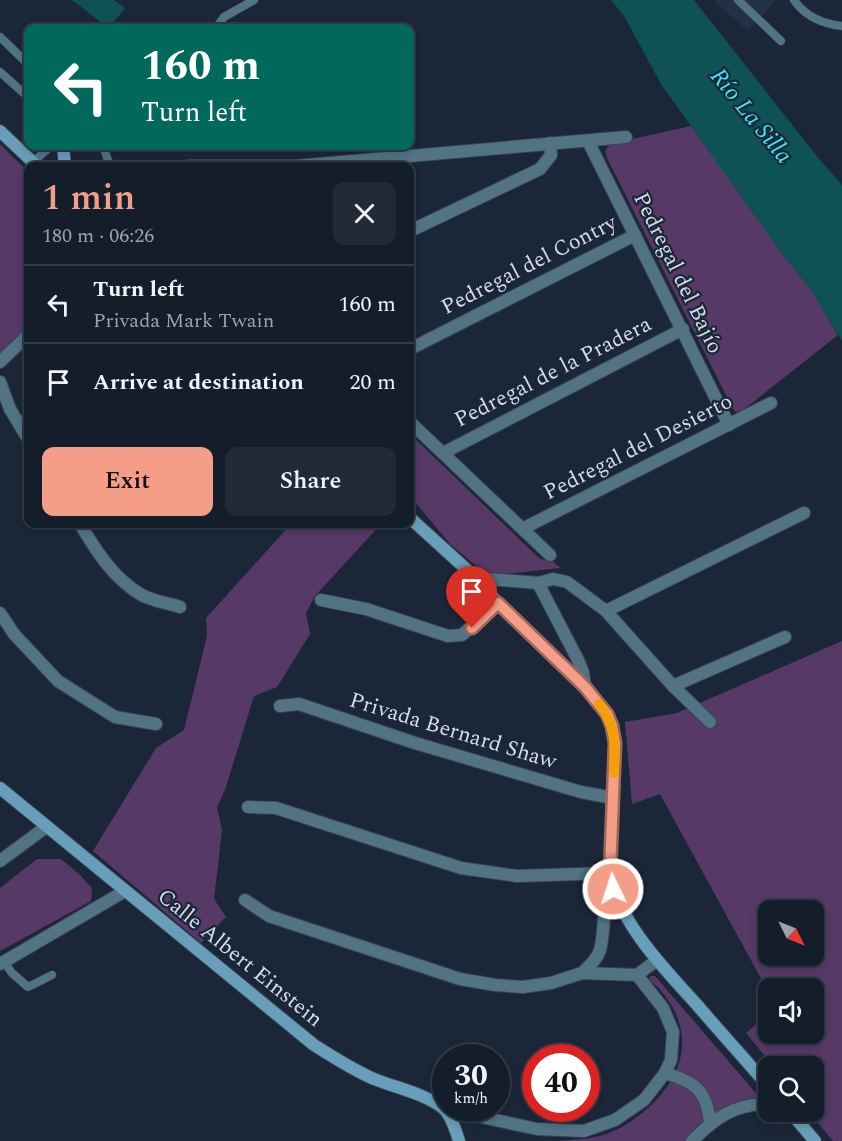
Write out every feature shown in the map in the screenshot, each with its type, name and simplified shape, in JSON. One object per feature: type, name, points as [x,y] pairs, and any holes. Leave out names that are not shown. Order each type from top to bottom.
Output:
[{"type":"street","points":[[0,131],[31,157]]},
{"type":"street","points":[[340,162],[626,137]]},
{"type":"street","name":"Pedregal del Bajío","points":[[588,141],[729,425]]},
{"type":"street","points":[[414,229],[540,169],[551,154],[550,143]]},
{"type":"street","name":"Pedregal del Contry","points":[[414,347],[635,235]]},
{"type":"street","name":"Pedregal de la Pradera","points":[[443,453],[682,329]]},
{"type":"street","points":[[0,362],[24,339]]},
{"type":"street","points":[[0,382],[5,407],[24,433]]},
{"type":"street","name":"Pedregal del Desierto","points":[[524,528],[771,403]]},
{"type":"street","points":[[414,426],[550,555]]},
{"type":"street","points":[[606,611],[804,513]]},
{"type":"street","points":[[414,522],[476,579],[585,687],[607,714],[615,743],[610,873],[613,889],[634,929],[657,960],[758,1075]]},
{"type":"street","points":[[83,528],[116,576],[142,595],[180,607]]},
{"type":"street","points":[[476,579],[538,582],[553,579],[567,582],[606,611],[673,686],[710,722]]},
{"type":"street","points":[[538,582],[578,660],[583,672],[585,687]]},
{"type":"street","points":[[321,600],[366,609],[448,636],[462,635],[498,603]]},
{"type":"street","points":[[0,613],[14,634],[58,681],[115,717],[156,724]]},
{"type":"street","points":[[673,686],[785,637]]},
{"type":"street","name":"Privada Bernard Shaw","points":[[280,706],[299,704],[415,743],[581,792],[613,798]]},
{"type":"street","name":"Calle Albert Einstein","points":[[0,788],[314,1045],[362,1073],[432,1102]]},
{"type":"street","points":[[248,807],[276,808],[461,868],[517,876],[610,873]]},
{"type":"street","points":[[0,861],[46,827]]},
{"type":"street","points":[[582,973],[593,963],[600,950],[604,908],[613,889]]},
{"type":"street","points":[[2,963],[125,891]]},
{"type":"street","points":[[245,900],[269,916],[460,979],[495,985],[523,987],[551,983],[582,973],[637,975],[657,960]]},
{"type":"street","points":[[502,1122],[537,1130],[584,1131],[615,1120],[644,1100],[665,1073],[671,1060],[673,1032],[663,1008],[637,975]]},
{"type":"street","points":[[665,1073],[694,1085],[705,1096],[710,1123]]},
{"type":"street","points":[[692,1141],[710,1123],[728,1112],[758,1106]]},
{"type":"street","points":[[451,1122],[459,1141]]},
{"type":"street","points":[[799,1122],[815,1141]]},
{"type":"street","points":[[531,1141],[537,1130]]},
{"type":"lane","points":[[219,24],[224,17],[254,0]]},
{"type":"lane","points":[[738,0],[781,41]]},
{"type":"lane","points":[[794,0],[813,18],[824,23],[842,26]]},
{"type":"lane","points":[[0,37],[24,60]]},
{"type":"lane","points":[[0,72],[24,93]]},
{"type":"lane","points":[[2,963],[27,987],[52,975]]},
{"type":"shaded area","points":[[713,0],[776,0],[748,31]]},
{"type":"shaded area","points":[[691,126],[813,293],[838,335],[743,410],[736,412],[605,151],[610,144]]},
{"type":"shaded area","points":[[0,144],[24,168],[24,338],[0,359]]},
{"type":"shaded area","points":[[414,438],[540,559],[553,561],[560,568],[488,576],[450,544],[414,501]]},
{"type":"shaded area","points":[[287,528],[377,528],[315,596],[306,613],[310,634],[277,687],[254,696],[225,790],[217,807],[222,830],[214,899],[226,917],[201,943],[93,851],[156,748],[184,730],[207,636],[206,618]]},
{"type":"shaded area","points":[[842,641],[842,1141],[833,1141],[817,1122],[824,1122],[824,1056],[765,1056],[746,1033],[758,1023],[758,1044],[824,1044],[824,978],[761,978],[660,794],[632,804],[625,722],[677,713]]},
{"type":"shaded area","points":[[37,859],[61,859],[92,888],[91,901],[0,951],[0,888]]},
{"type":"shaded area","points":[[650,976],[655,976],[758,1096],[758,1099],[736,1102],[699,1129],[688,1141],[549,1141],[594,1137],[620,1128],[650,1106],[673,1078],[682,1044],[680,1027],[668,1000],[649,981]]},
{"type":"water","points":[[72,0],[114,0],[125,8],[112,24],[104,24]]},
{"type":"water","name":"Río La Silla","points":[[611,0],[694,0],[842,185],[842,341],[813,293],[779,250],[661,84],[624,16]]},
{"type":"slow traffic","points":[[599,704],[607,714],[612,726],[615,743],[614,773]]},
{"type":"route","points":[[472,628],[498,603],[585,687],[607,714],[615,743],[610,873],[613,889]]}]
